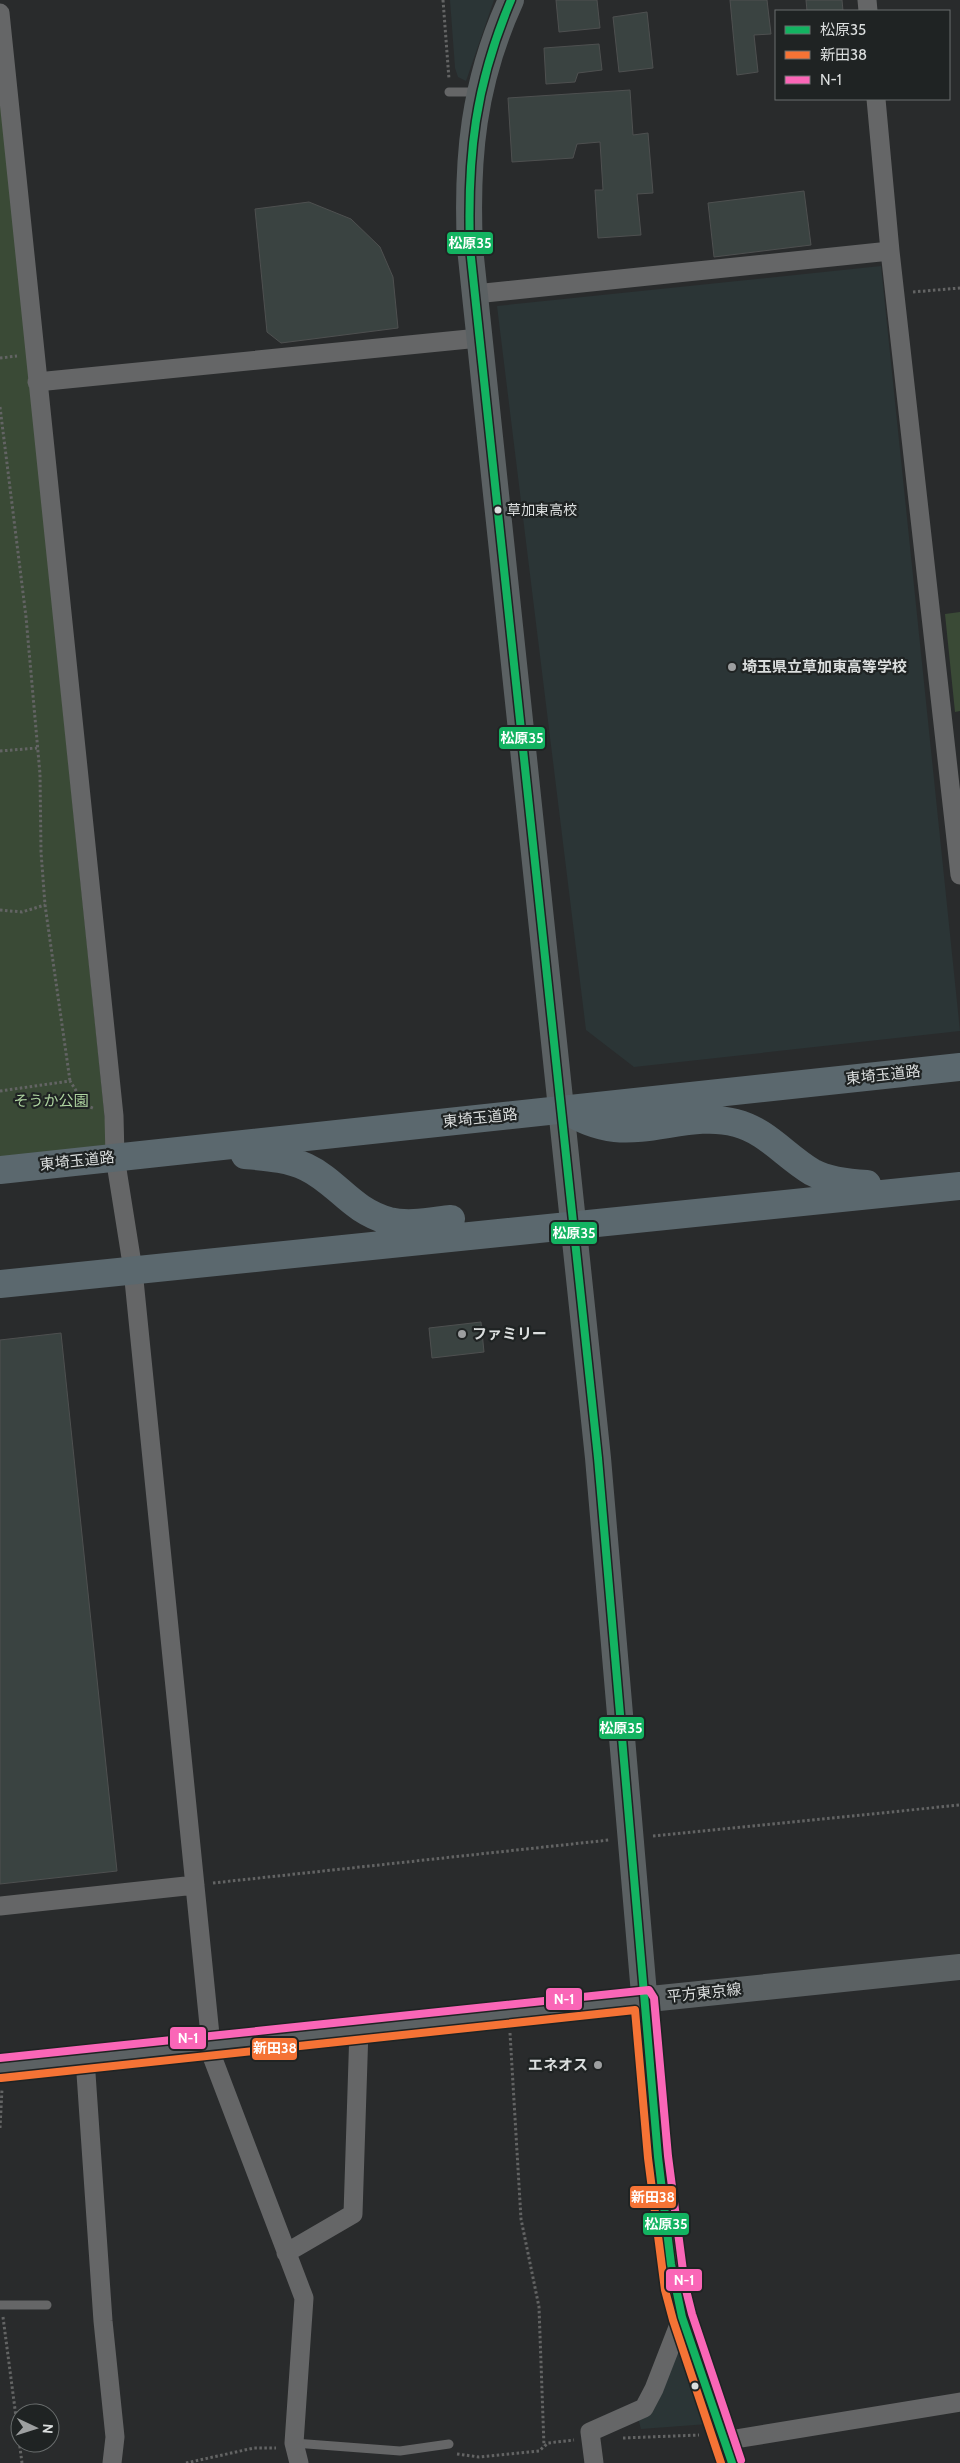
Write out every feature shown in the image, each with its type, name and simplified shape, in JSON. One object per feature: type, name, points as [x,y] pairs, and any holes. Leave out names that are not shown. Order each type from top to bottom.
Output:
[{"type":"highway","name":"東埼玉道路","points":[[0,1170],[960,1067]]},
{"type":"highway","points":[[561,1109],[592,1124],[617,1128],[713,1119],[735,1122],[754,1129],[775,1142],[812,1172],[830,1179],[926,1188]]},
{"type":"highway","points":[[202,1149],[288,1160],[306,1167],[322,1177],[356,1206],[392,1221],[408,1223],[516,1214],[542,1216],[574,1227]]},
{"type":"highway","points":[[0,1284],[574,1227],[926,1188],[960,1186]]},
{"type":"main road","points":[[511,0],[490,55],[473,124],[468,210],[475,294],[598,1458],[644,1999],[671,2264],[682,2317],[728,2452]]},
{"type":"main road","name":"平方東京線","points":[[1,2077],[85,2059],[644,1999],[960,1968]]},
{"type":"street","points":[[0,13],[114,1116],[115,1157],[133,1270],[211,2045],[213,2059],[304,2298],[296,2452]]},
{"type":"street","points":[[876,100],[890,251],[960,875]]},
{"type":"street","points":[[475,294],[890,251]]},
{"type":"street","points":[[37,382],[479,338]]},
{"type":"street","points":[[0,1906],[195,1885]]},
{"type":"street","points":[[286,2253],[353,2214],[359,2029]]},
{"type":"street","points":[[85,2059],[104,2330],[115,2437],[112,2463]]},
{"type":"street","points":[[594,2463],[590,2432],[644,2408],[654,2389],[682,2317]]},
{"type":"street","points":[[728,2452],[960,2402]]},
{"type":"lane","points":[[450,92],[480,92]]},
{"type":"lane","points":[[1,2305],[47,2304]]},
{"type":"lane","points":[[296,2452],[400,2451],[449,2444]]},
{"type":"path","points":[[443,0],[450,92]]},
{"type":"path","points":[[895,294],[960,288]]},
{"type":"path","points":[[0,407],[26,617],[37,748],[45,905],[70,1081],[85,1105],[114,1116]]},
{"type":"path","points":[[0,752],[37,748]]},
{"type":"path","points":[[0,910],[22,912],[45,905]]},
{"type":"path","points":[[0,1091],[70,1081]]},
{"type":"path","points":[[195,1885],[960,1805]]},
{"type":"path","points":[[510,2030],[521,2219],[539,2307],[544,2446]]},
{"type":"path","points":[[0,2128],[1,2077]]},
{"type":"path","points":[[1,2305],[22,2463]]},
{"type":"path","points":[[186,2463],[254,2448],[286,2448],[296,2452]]},
{"type":"shaded area","points":[[450,0],[494,0],[466,81],[458,77],[455,68]]},
{"type":"shaded area","name":"埼玉県立草加東高等学校","points":[[881,266],[960,1031],[634,1067],[586,1030],[497,306]]},
{"type":"shaded area","points":[[680,2347],[708,2424],[641,2429],[638,2418]]},
{"type":"green space","name":"そうか公園","points":[[0,93],[108,1149],[0,1160]]},
{"type":"green space","points":[[960,612],[960,711],[955,712],[945,614]]},
{"type":"building","points":[[556,0],[597,0],[600,28],[559,32]]},
{"type":"building","points":[[730,0],[767,0],[771,34],[754,35],[758,72],[737,75]]},
{"type":"building","points":[[806,0],[842,0],[843,10],[807,10]]},
{"type":"building","points":[[647,12],[653,68],[619,72],[613,17]]},
{"type":"building","points":[[599,44],[602,70],[578,73],[575,82],[546,84],[544,48]]},
{"type":"building","points":[[630,90],[633,135],[648,133],[653,193],[637,194],[641,235],[598,238],[595,190],[603,190],[600,142],[577,144],[573,158],[512,162],[508,98]]},
{"type":"building","points":[[804,191],[811,245],[714,257],[708,203]]},
{"type":"building","points":[[309,202],[351,219],[380,247],[393,277],[398,328],[281,343],[267,332],[255,209]]},
{"type":"building","points":[[481,1322],[484,1352],[432,1358],[429,1328]]},
{"type":"building","points":[[61,1333],[117,1871],[0,1884],[0,1340]]},
{"type":"transit line","name":"松原35","points":[[511,0],[489,62],[476,121],[470,182],[470,248],[598,1458],[658,2157],[671,2264],[682,2317],[732,2463]]},
{"type":"transit line","name":"N-1","points":[[0,2058],[649,1990],[654,1998],[668,2156],[685,2286],[692,2314],[741,2460]]},
{"type":"transit line","name":"新田38","points":[[1,2078],[635,2010],[648,2158],[665,2290],[673,2320],[721,2463]]},
{"type":"place","name":"草加東高校","points":[[498,510]]},
{"type":"place","name":"埼玉県立草加東高等学校","points":[[732,667]]},
{"type":"place","name":"ファミリー","points":[[462,1334]]},
{"type":"place","name":"エネオス","points":[[598,2065]]}]
